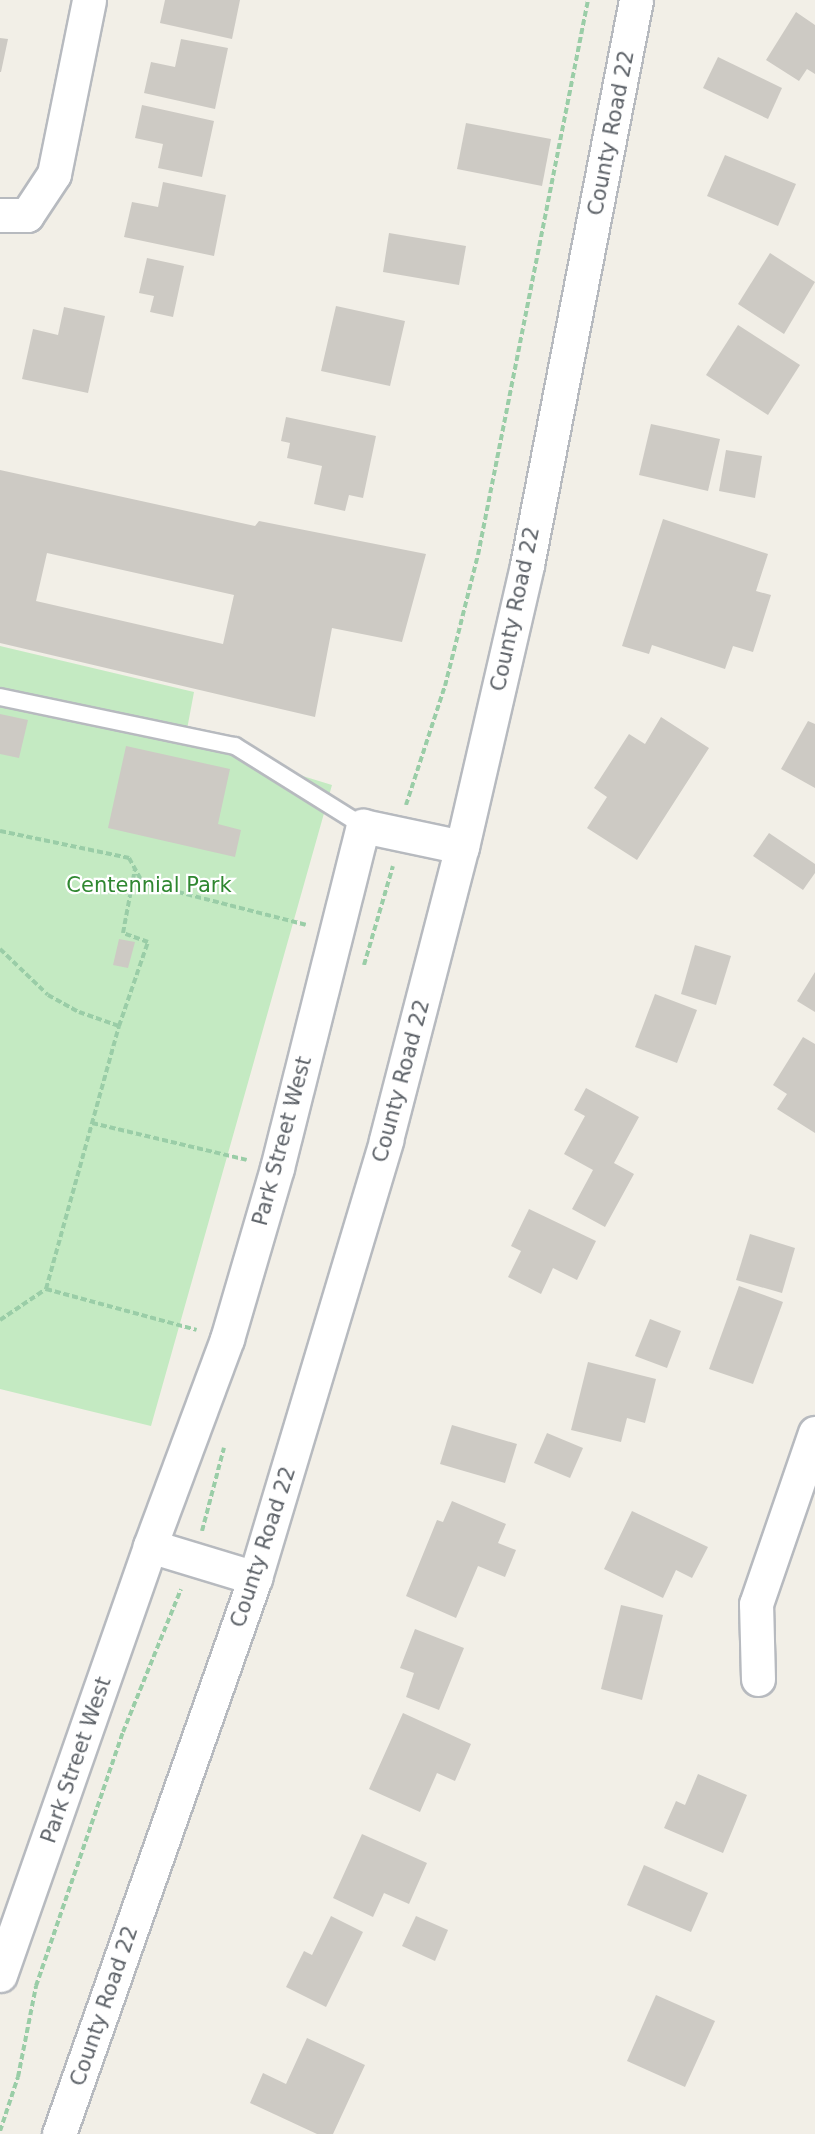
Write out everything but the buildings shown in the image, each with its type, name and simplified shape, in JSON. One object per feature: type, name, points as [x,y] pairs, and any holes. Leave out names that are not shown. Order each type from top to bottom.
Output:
[{"type":"main road","points":[[0,215],[27,215],[54,174],[88,0]]},
{"type":"main road","name":"County Road 22","points":[[59,2134],[255,1578],[363,1223],[462,847],[526,565],[636,0]]},
{"type":"main road","points":[[363,825],[462,847]]},
{"type":"main road","name":"Park Street West","points":[[0,1975],[150,1546],[227,1339],[277,1167],[363,825]]},
{"type":"main road","points":[[758,1679],[756,1604],[815,1433]]},
{"type":"main road","points":[[150,1546],[255,1578]]},
{"type":"lane","points":[[0,697],[235,746],[363,825]]},
{"type":"path","points":[[406,805],[446,686],[480,546],[588,0]]},
{"type":"path","points":[[0,831],[129,858],[143,883],[336,932]]},
{"type":"path","points":[[0,1320],[46,1289],[119,1026],[148,942],[123,933],[135,869]]},
{"type":"path","points":[[0,949],[48,995],[79,1012],[119,1026]]},
{"type":"path","points":[[92,1124],[277,1167]]},
{"type":"path","points":[[46,1289],[227,1339]]},
{"type":"path","points":[[0,2131],[18,2077],[36,1986],[123,1732],[181,1587]]},
{"type":"green space","name":"Centennial Park","points":[[0,646],[194,692],[185,740],[332,785],[151,1426],[0,1389]]}]
